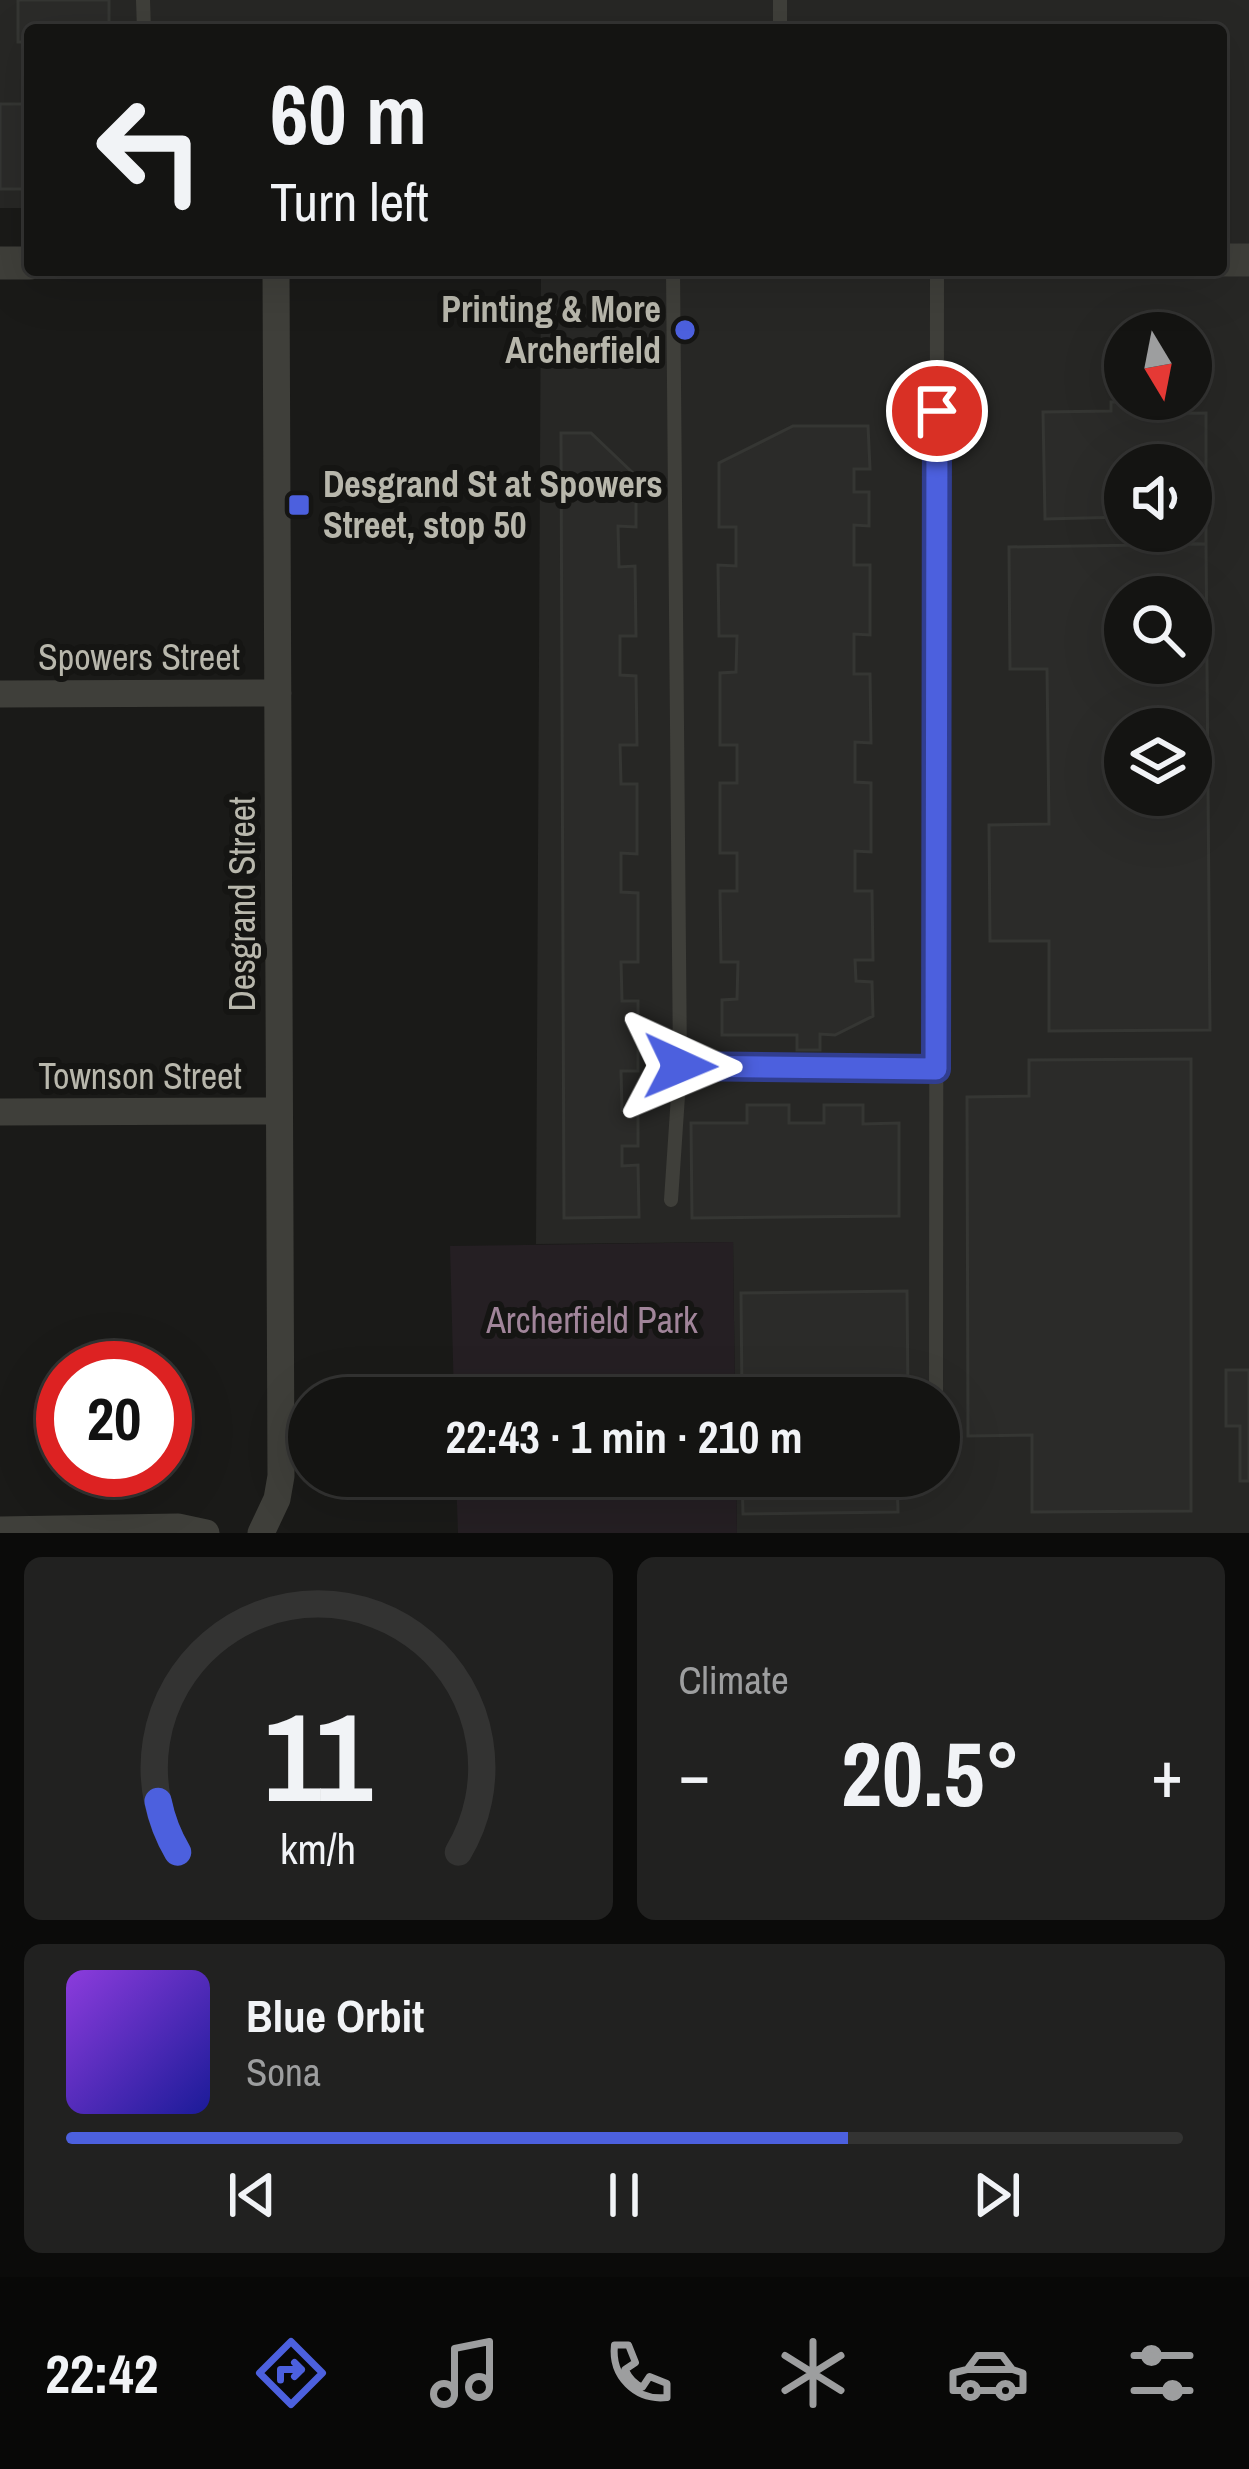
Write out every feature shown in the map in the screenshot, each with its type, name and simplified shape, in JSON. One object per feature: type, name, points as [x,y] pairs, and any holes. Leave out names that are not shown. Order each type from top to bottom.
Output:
[{"type":"street","name":"Desgrand Street","points":[[261,1533],[277,1499],[281,1476],[276,276]]},
{"type":"street","name":"Spowers Street","points":[[0,694],[278,693]]},
{"type":"street","name":"Townson Street","points":[[0,1112],[279,1112]]},
{"type":"street","points":[[0,1530],[178,1527],[206,1533]]},
{"type":"lane","points":[[671,1200],[680,1066],[673,276]]},
{"type":"lane","points":[[936,1377],[937,276]]},
{"type":"lane","points":[[680,1066],[936,1069]]},
{"type":"shaded area","points":[[0,0],[1249,0],[1249,1533],[737,1533],[736,1497],[960,1497],[960,1377],[735,1377],[733,1242],[536,1244],[541,276],[1227,276],[1227,24],[24,24],[24,208],[0,208]]},
{"type":"green space","name":"Archerfield Park","points":[[733,1242],[735,1377],[453,1377],[450,1246]]},
{"type":"green space","points":[[457,1497],[736,1497],[737,1533],[458,1533]]},
{"type":"building","points":[[18,0],[109,0],[109,24],[24,24],[24,42],[18,42]]},
{"type":"building","points":[[0,104],[24,104],[24,189],[0,189]]},
{"type":"building","points":[[1104,411],[1104,420],[1206,420],[1206,444],[1104,444],[1104,518],[1045,519],[1043,412]]},
{"type":"building","points":[[793,426],[868,426],[870,469],[854,469],[854,492],[869,492],[869,526],[854,525],[854,565],[870,565],[870,635],[854,634],[854,674],[870,674],[871,743],[855,742],[855,782],[871,783],[871,852],[855,851],[855,891],[872,891],[873,960],[855,960],[856,981],[872,982],[873,1016],[835,1035],[820,1034],[820,1050],[797,1050],[797,1035],[722,1035],[722,1000],[737,999],[738,962],[721,962],[720,891],[737,891],[737,853],[720,853],[720,783],[737,783],[737,745],[720,745],[720,673],[736,672],[737,636],[719,636],[718,565],[736,566],[736,527],[719,527],[719,463]]},
{"type":"building","points":[[561,433],[591,433],[636,476],[636,480],[619,482],[620,498],[636,498],[636,527],[618,526],[619,567],[635,566],[636,636],[620,636],[620,675],[636,676],[637,745],[620,745],[621,784],[637,784],[637,854],[621,853],[621,892],[638,893],[638,962],[621,962],[622,1001],[638,1001],[638,1071],[621,1071],[622,1110],[638,1110],[638,1146],[622,1146],[622,1166],[638,1165],[639,1217],[564,1218]]},
{"type":"building","points":[[1104,546],[1104,552],[1206,552],[1206,576],[1104,576],[1104,684],[1207,684],[1207,708],[1104,708],[1104,816],[1208,816],[1210,1030],[1049,1031],[1049,941],[990,941],[989,825],[1049,824],[1047,669],[1010,669],[1009,547]]},
{"type":"building","points":[[1191,1059],[1191,1511],[1032,1512],[1032,1435],[968,1436],[967,1097],[1029,1096],[1029,1060]]},
{"type":"building","points":[[747,1105],[789,1105],[789,1123],[824,1123],[824,1105],[863,1105],[863,1124],[899,1123],[899,1216],[692,1218],[691,1123],[747,1123]]},
{"type":"building","points":[[907,1291],[908,1377],[742,1377],[741,1293]]},
{"type":"building","points":[[1226,1370],[1249,1370],[1249,1481],[1240,1481],[1240,1426],[1226,1426]]},
{"type":"building","points":[[743,1497],[898,1497],[898,1512],[743,1514]]},
{"type":"place","name":"Printing & More Archerfield","points":[[685,330]]},
{"type":"place","name":"Desgrand St at Spowers Street, stop 50","points":[[299,505]]},
{"type":"route","points":[[680,1066],[936,1069],[937,411]]}]
